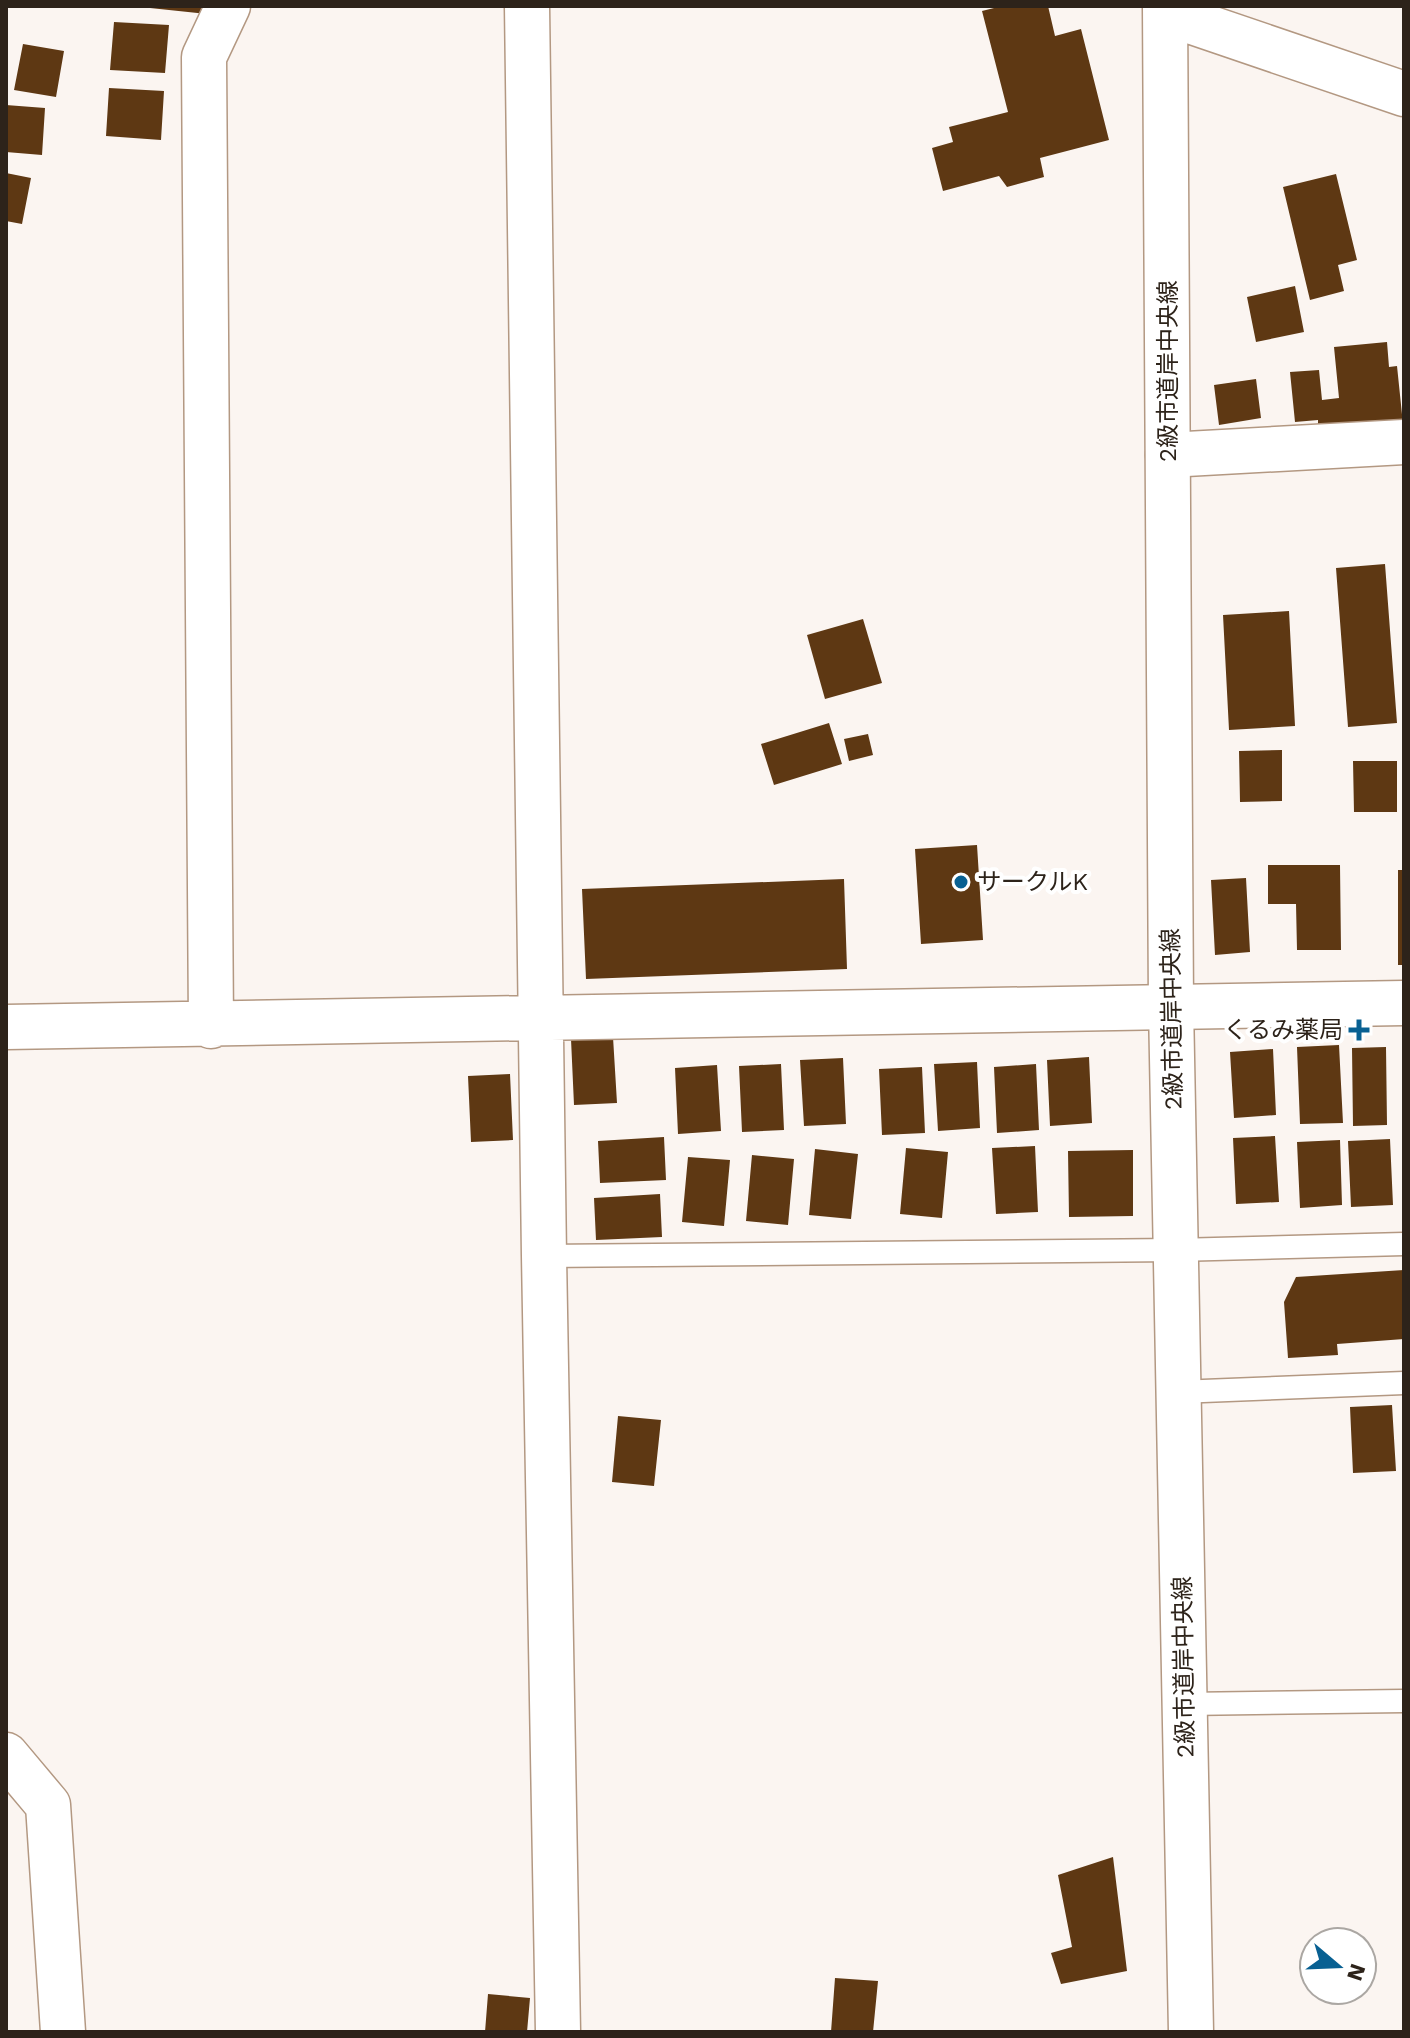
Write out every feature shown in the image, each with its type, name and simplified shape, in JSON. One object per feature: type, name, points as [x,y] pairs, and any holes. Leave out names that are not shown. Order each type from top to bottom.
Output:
[{"type":"street","points":[[211,1026],[204,57],[228,6]]},
{"type":"street","points":[[527,6],[558,2032]]},
{"type":"street","points":[[1165,10],[1404,94]]},
{"type":"street","name":"2級市道岸中央線","points":[[1165,10],[1171,1006],[1191,2032]]},
{"type":"street","points":[[1168,455],[1404,442]]},
{"type":"street","points":[[6,1027],[211,1026],[1404,1003]]},
{"type":"street","points":[[6,1755],[48,1805],[63,2032]]},
{"type":"lane","points":[[544,1256],[1176,1250],[1404,1244]]},
{"type":"lane","points":[[1178,1392],[1404,1383]]},
{"type":"lane","points":[[1185,1704],[1404,1701]]},
{"type":"building","points":[[150,6],[208,6],[207,14]]},
{"type":"building","points":[[1002,6],[1048,6],[1055,36],[1081,29],[1109,140],[1040,158],[1044,177],[1007,187],[999,176],[943,191],[932,148],[953,142],[949,127],[1008,112],[982,11]]},
{"type":"building","points":[[114,22],[169,25],[165,73],[110,70]]},
{"type":"building","points":[[23,44],[64,51],[56,97],[14,90]]},
{"type":"building","points":[[109,88],[164,91],[161,140],[106,136]]},
{"type":"building","points":[[6,105],[45,108],[42,155],[6,152]]},
{"type":"building","points":[[6,173],[31,178],[22,224],[6,221]]},
{"type":"building","points":[[1336,174],[1357,260],[1338,265],[1344,291],[1310,300],[1283,187]]},
{"type":"building","points":[[1295,286],[1304,332],[1256,342],[1247,297]]},
{"type":"building","points":[[1387,342],[1389,367],[1397,366],[1403,424],[1318,432],[1318,420],[1295,422],[1290,372],[1319,370],[1322,400],[1339,398],[1334,347]]},
{"type":"building","points":[[1256,379],[1261,418],[1219,425],[1214,385]]},
{"type":"building","points":[[1385,564],[1397,723],[1348,727],[1336,568]]},
{"type":"building","points":[[1289,611],[1295,726],[1229,730],[1223,615]]},
{"type":"building","points":[[863,619],[882,683],[825,699],[807,635]]},
{"type":"building","points":[[829,723],[842,764],[774,785],[761,744]]},
{"type":"building","points":[[868,734],[873,755],[849,761],[844,739]]},
{"type":"building","points":[[1282,750],[1282,801],[1240,802],[1239,751]]},
{"type":"building","points":[[1353,761],[1397,761],[1397,812],[1354,812]]},
{"type":"building","points":[[977,845],[983,940],[921,944],[915,849]]},
{"type":"building","points":[[1268,865],[1340,865],[1341,950],[1297,950],[1296,904],[1268,904]]},
{"type":"building","points":[[1398,870],[1404,870],[1404,965],[1398,965]]},
{"type":"building","points":[[1246,878],[1250,952],[1215,955],[1211,880]]},
{"type":"building","points":[[844,879],[847,969],[586,979],[582,889]]},
{"type":"building","points":[[613,1037],[617,1103],[574,1105],[571,1039]]},
{"type":"building","points":[[1339,1045],[1343,1123],[1300,1124],[1297,1047]]},
{"type":"building","points":[[1386,1047],[1387,1125],[1353,1126],[1352,1048]]},
{"type":"building","points":[[1273,1049],[1276,1115],[1234,1118],[1230,1052]]},
{"type":"building","points":[[1089,1057],[1092,1123],[1050,1126],[1047,1060]]},
{"type":"building","points":[[843,1058],[846,1124],[804,1126],[800,1060]]},
{"type":"building","points":[[977,1062],[980,1128],[938,1131],[934,1064]]},
{"type":"building","points":[[781,1064],[784,1130],[742,1132],[739,1066]]},
{"type":"building","points":[[1036,1064],[1039,1130],[997,1133],[994,1067]]},
{"type":"building","points":[[717,1065],[721,1131],[678,1134],[675,1068]]},
{"type":"building","points":[[922,1067],[925,1133],[882,1135],[879,1069]]},
{"type":"building","points":[[510,1074],[513,1140],[471,1142],[468,1076]]},
{"type":"building","points":[[1275,1136],[1279,1202],[1236,1204],[1233,1138]]},
{"type":"building","points":[[664,1137],[666,1180],[600,1183],[598,1141]]},
{"type":"building","points":[[1390,1139],[1393,1205],[1351,1207],[1348,1141]]},
{"type":"building","points":[[1340,1140],[1342,1205],[1300,1208],[1297,1142]]},
{"type":"building","points":[[1035,1146],[1038,1212],[996,1214],[992,1148]]},
{"type":"building","points":[[906,1148],[948,1152],[942,1218],[900,1214]]},
{"type":"building","points":[[815,1149],[858,1154],[851,1219],[809,1215]]},
{"type":"building","points":[[1133,1150],[1133,1216],[1069,1217],[1068,1151]]},
{"type":"building","points":[[752,1155],[794,1159],[788,1225],[746,1221]]},
{"type":"building","points":[[688,1157],[730,1160],[724,1226],[682,1222]]},
{"type":"building","points":[[660,1194],[662,1237],[596,1240],[594,1198]]},
{"type":"building","points":[[1404,1270],[1404,1339],[1337,1344],[1338,1355],[1288,1358],[1284,1302],[1296,1277]]},
{"type":"building","points":[[1392,1405],[1396,1471],[1353,1473],[1350,1407]]},
{"type":"building","points":[[618,1416],[661,1420],[654,1486],[612,1482]]},
{"type":"building","points":[[1113,1857],[1127,1971],[1061,1984],[1051,1953],[1072,1947],[1058,1875]]},
{"type":"building","points":[[835,1978],[878,1981],[873,2032],[831,2032]]},
{"type":"building","points":[[488,1994],[530,1998],[527,2032],[485,2032]]},
{"type":"place","name":"サークルK","points":[[961,882]]},
{"type":"place","name":"くるみ薬局","points":[[1359,1030]]}]
